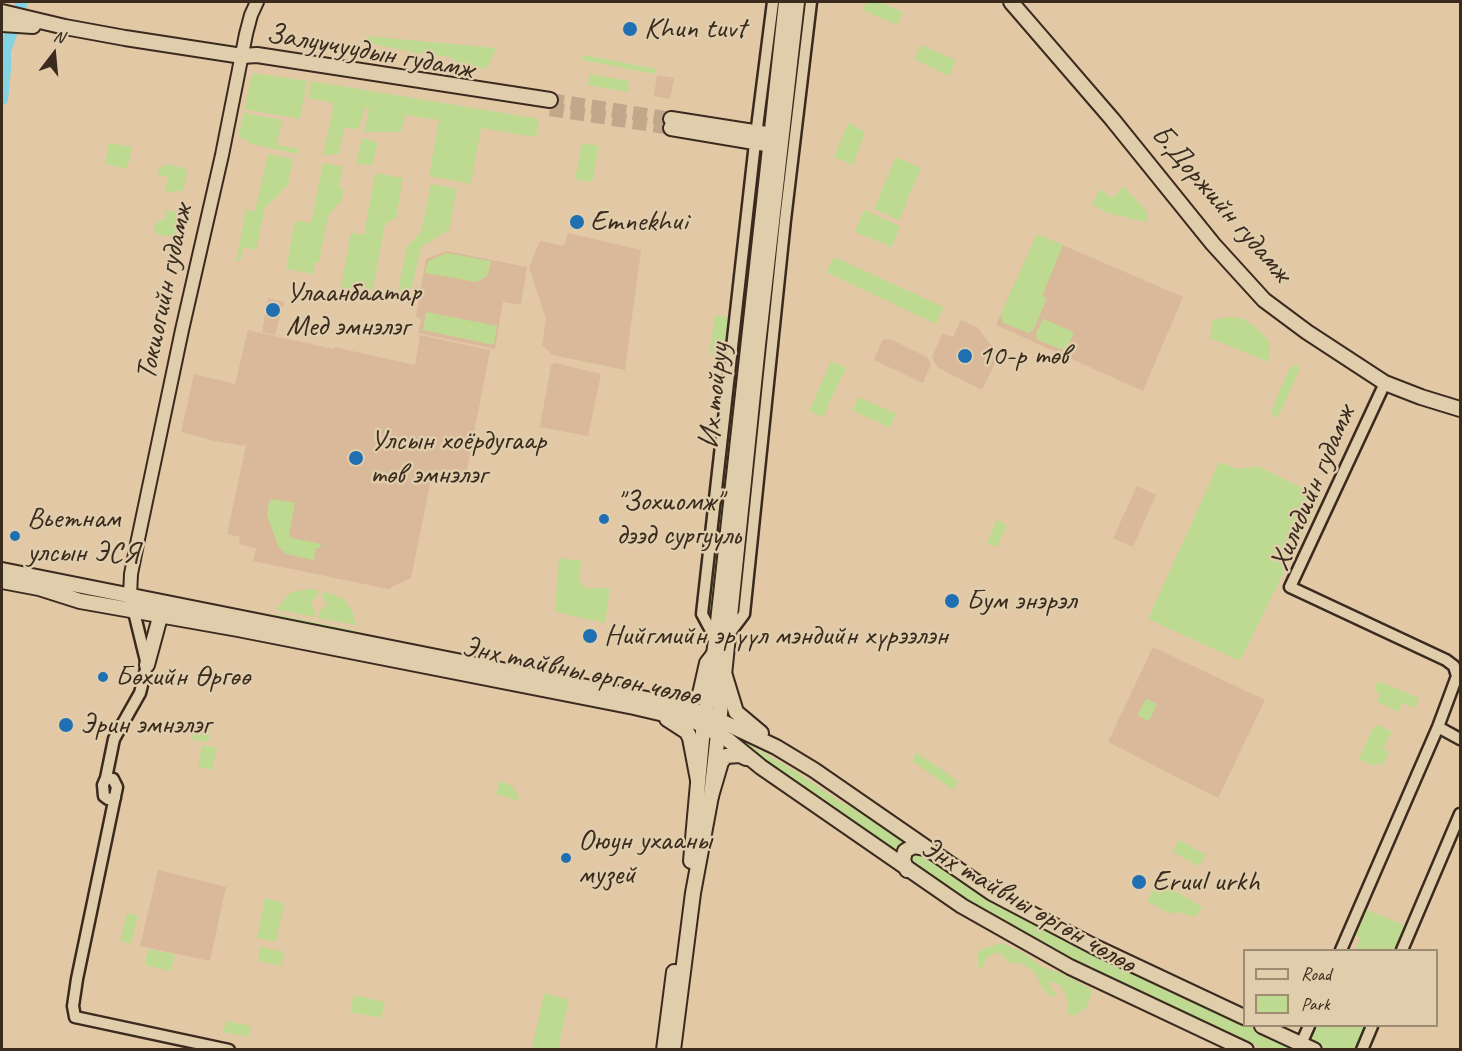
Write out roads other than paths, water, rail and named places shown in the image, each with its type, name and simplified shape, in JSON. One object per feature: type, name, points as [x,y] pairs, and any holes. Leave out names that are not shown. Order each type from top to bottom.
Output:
[{"type":"main road","name":"Токиогийн гудамж","points":[[134,612],[130,596],[136,549],[251,15],[257,2]]},
{"type":"main road","name":"Их тойруу","points":[[711,796],[729,634],[786,2]]},
{"type":"main road","name":"Их тойруу","points":[[664,1050],[690,867],[705,720],[775,141],[797,2]]},
{"type":"main road","name":"Б.Доржийн гудамж","points":[[1011,2],[1112,119],[1250,287],[1264,300],[1307,332],[1385,383],[1461,409]]},
{"type":"main road","points":[[2,12],[65,27]]},
{"type":"main road","points":[[2,24],[65,27]]},
{"type":"main road","name":"Залуучуудын гудамж","points":[[65,27],[242,56],[257,55],[550,104]]},
{"type":"main road","points":[[671,123],[775,141]]},
{"type":"main road","name":"Энх тайвны өргөн чөлөө","points":[[2,570],[673,705],[719,727],[776,747],[992,893],[1031,915],[1243,1016]]},
{"type":"main road","name":"Энх тайвны өргөн чөлөө","points":[[2,581],[134,612],[238,629],[634,707],[694,721],[705,720]]},
{"type":"main road","points":[[147,665],[160,617]]},
{"type":"main road","points":[[673,705],[695,699],[700,694],[707,663],[715,647]]},
{"type":"main road","points":[[725,676],[736,712],[776,747]]},
{"type":"main road","points":[[634,707],[669,720],[687,732],[694,750],[698,780]]},
{"type":"main road","name":"Энх тайвны өргөн чөлөө","points":[[719,727],[761,766],[907,870],[962,906],[1070,967],[1246,1050]]},
{"type":"main road","points":[[673,1050],[694,887],[711,796],[726,756],[740,755],[761,766]]},
{"type":"main road","points":[[881,851],[894,852],[902,849],[904,840],[899,830]]},
{"type":"main road","points":[[907,870],[903,858],[907,849],[917,846],[929,850]]},
{"type":"main road","points":[[1264,1027],[1307,1047]]},
{"type":"street","points":[[715,647],[702,614],[755,138],[773,2]]},
{"type":"street","points":[[729,634],[744,614],[786,209],[811,2]]},
{"type":"street","name":"Хилчдийн гудамж","points":[[1385,383],[1290,587],[1446,660],[1454,666],[1457,676],[1438,728]]},
{"type":"street","points":[[134,612],[147,665],[140,693],[114,739],[106,778],[113,779],[117,784],[77,980],[73,1006],[75,1017],[229,1050]]},
{"type":"street","points":[[1342,949],[1438,728],[1461,739]]},
{"type":"street","points":[[1403,949],[1461,814]]},
{"type":"street","points":[[1307,1047],[1309,1027]]},
{"type":"street","points":[[1362,1050],[1372,1027]]},
{"type":"waterway","points":[[2,99],[5,51],[22,2]]},
{"type":"tunnel","points":[[550,100],[671,119]]},
{"type":"tunnel","points":[[550,109],[671,128]]},
{"type":"place","name":"Khun tuvt","points":[[630,29]]},
{"type":"place","name":"Emnekhui","points":[[577,222]]},
{"type":"place","name":"Улаанбаатар Мед эмнэлэг","points":[[273,310]]},
{"type":"place","name":"10-р төв","points":[[965,356]]},
{"type":"place","name":"Улсын хоёрдугаар төв эмнэлэг","points":[[356,458]]},
{"type":"place","name":"\"Зохиомж\" дээд сургууль","points":[[604,519]]},
{"type":"place","name":"Вьетнам улсын ЭСЯ","points":[[15,536]]},
{"type":"place","name":"Бум энэрэл","points":[[952,601]]},
{"type":"place","name":"Нийгмийн эрүүл мэндийн хүрээлэн","points":[[590,636]]},
{"type":"place","name":"Бөхийн Өргөө","points":[[103,677]]},
{"type":"place","name":"Эрин эмнэлэг","points":[[66,725]]},
{"type":"place","name":"Оюун ухааны музей","points":[[566,858]]},
{"type":"place","name":"Eruul urkh","points":[[1139,882]]}]
